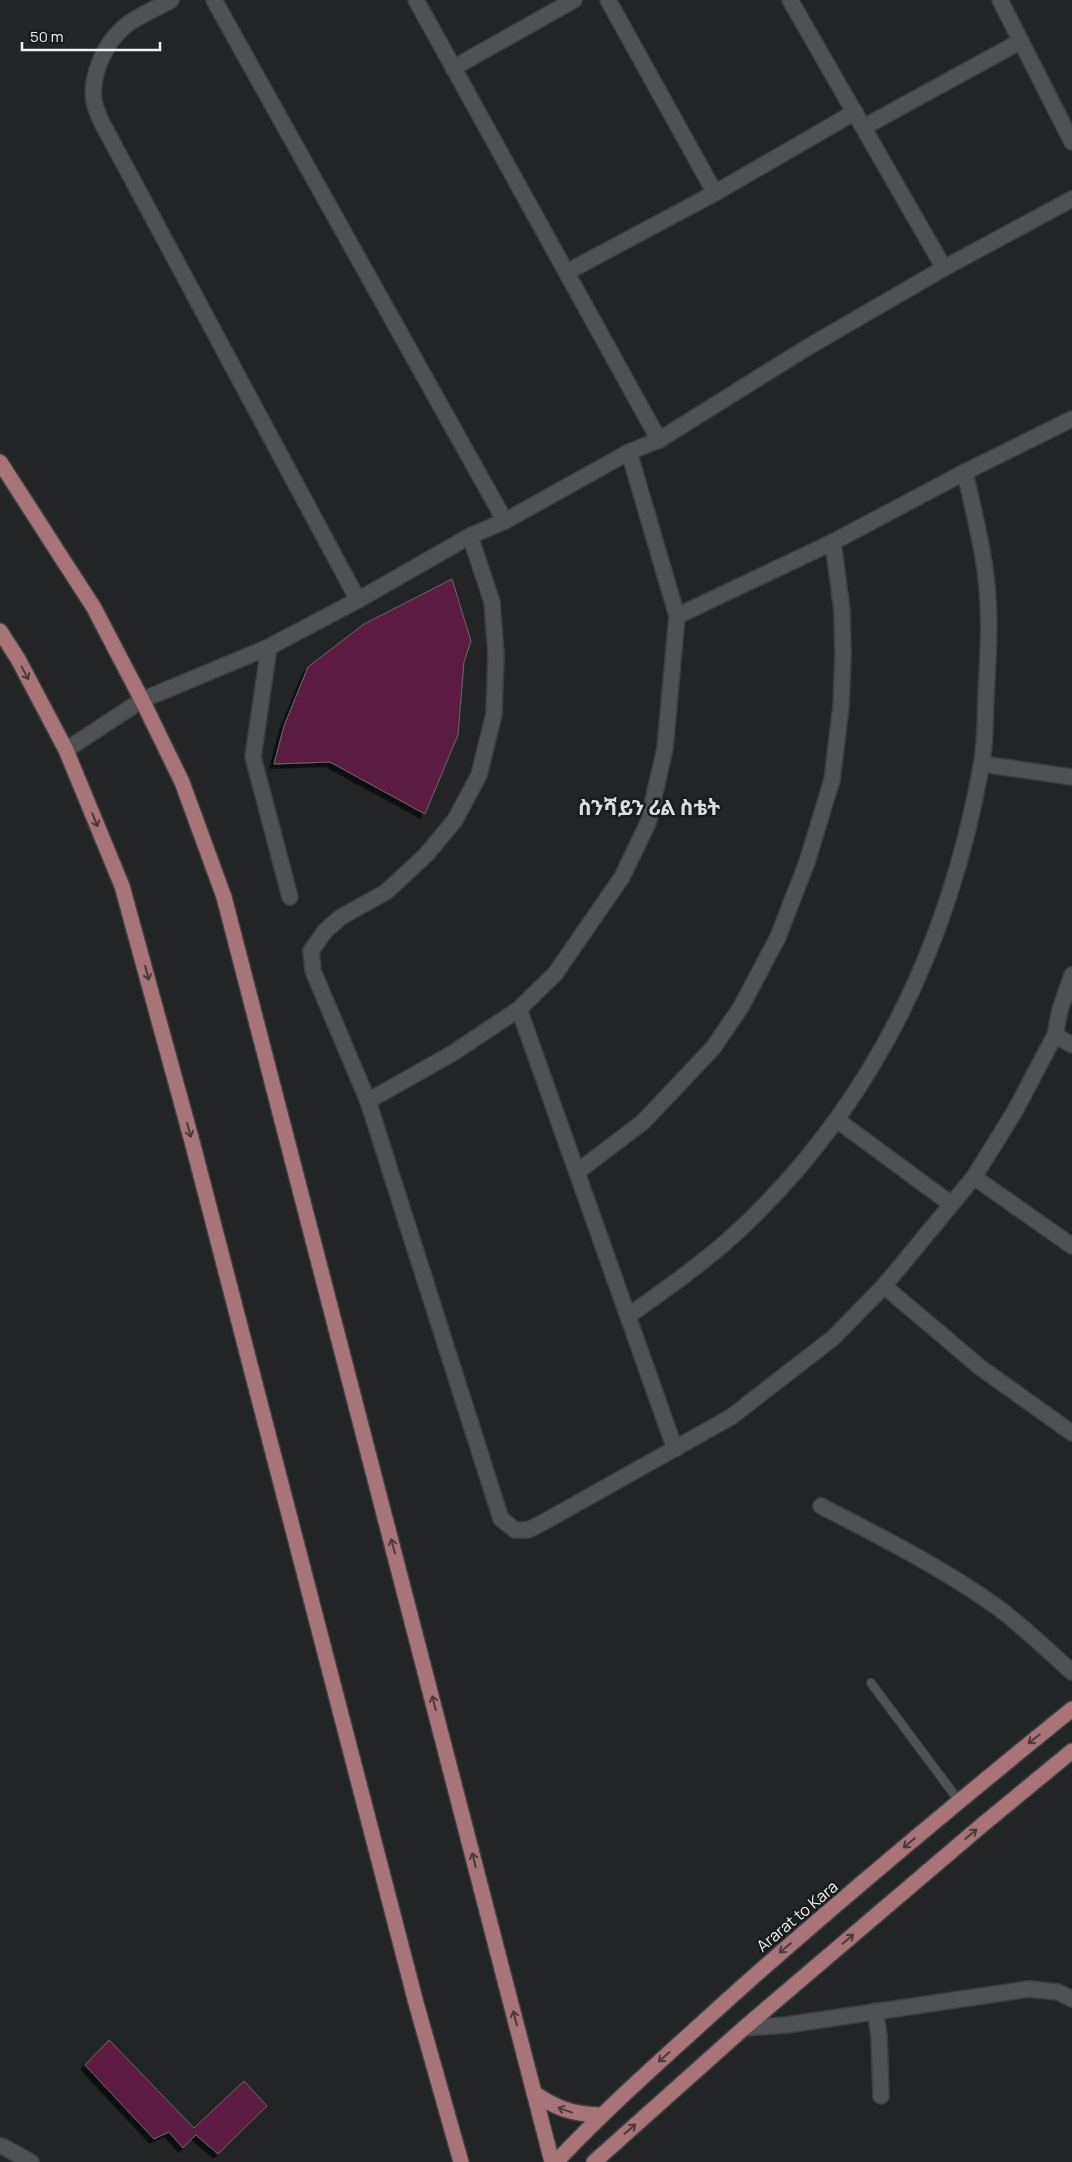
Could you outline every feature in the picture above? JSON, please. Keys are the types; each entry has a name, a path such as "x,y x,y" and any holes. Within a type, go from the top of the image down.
{"main road":[{"path":"0,462 94,608 142,700 182,782 224,897 534,2093 554,2162"},
{"path":"0,632 18,659 66,750 122,886 144,960 416,2003 462,2162"},
{"name":"Ararat to Kara","path":"554,2162 600,2115 765,1966 959,1801 1072,1709"},
{"path":"594,2162 744,2028 980,1826 1072,1751"},
{"path":"534,2093 557,2107 576,2114 600,2115"}],"street":[{"path":"171,0 124,27 113,39 102,58 94,80 94,101 106,132 358,600"},
{"path":"214,0 505,520"},
{"path":"416,0 659,440"},
{"path":"453,68 574,0"},
{"path":"608,0 715,192"},
{"path":"790,0 944,268"},
{"path":"1000,0 1072,142"},
{"path":"864,127 1021,42"},
{"path":"567,272 715,192 855,112"},
{"path":"66,750 142,700 269,646 358,600 470,536 505,520 629,452 659,440 808,347 944,268 1072,199"},
{"path":"677,616 833,542 965,472 1072,419"},
{"path":"368,1101 453,1053 520,1009 554,974 581,938 622,877 648,823 665,748 677,616 629,452"},
{"path":"628,1316 693,1270 753,1218 794,1174 837,1120 882,1050 902,1014 926,960 955,882 982,764 987,673 988,602 982,547 965,472"},
{"path":"470,536 492,602 496,655 494,714 479,775 455,820 426,855 386,892 341,917 325,931 312,951 312,971 368,1101 501,1519 514,1530 528,1530 675,1450 731,1417 833,1338 884,1286 974,1177 1016,1111 1055,1035 1060,1010 1072,974"},
{"path":"578,1172 643,1122 713,1048 741,1008 778,938 807,862 832,780 841,706 843,656 842,611 833,542"},
{"path":"269,646 253,757 290,897"},
{"path":"982,764 1072,777"},
{"path":"520,1009 675,1450"},
{"path":"1055,1035 1072,1045"},
{"path":"837,1120 951,1204"},
{"path":"974,1177 1072,1246"},
{"path":"884,1286 981,1368 1072,1433"},
{"path":"821,1506 896,1544 950,1575 999,1608 1072,1672"},
{"path":"744,2028 786,2026 1029,1989 1058,1992 1072,1999"},
{"path":"875,2011 879,2036 881,2096"},
{"path":"0,2146 31,2162"}],"lane":[{"path":"871,1683 959,1801"}],"building":[{"path":"452,579 471,641 464,662 458,735 425,814 330,762 274,764 284,726 308,667 364,624"},
{"path":"109,2040 194,2128 244,2081 267,2106 218,2154 196,2135 183,2148 169,2132 154,2139 85,2065"}],"district":[{"name":"ስንሻይን ሪል ስቴት","path":"649,808"}]}
